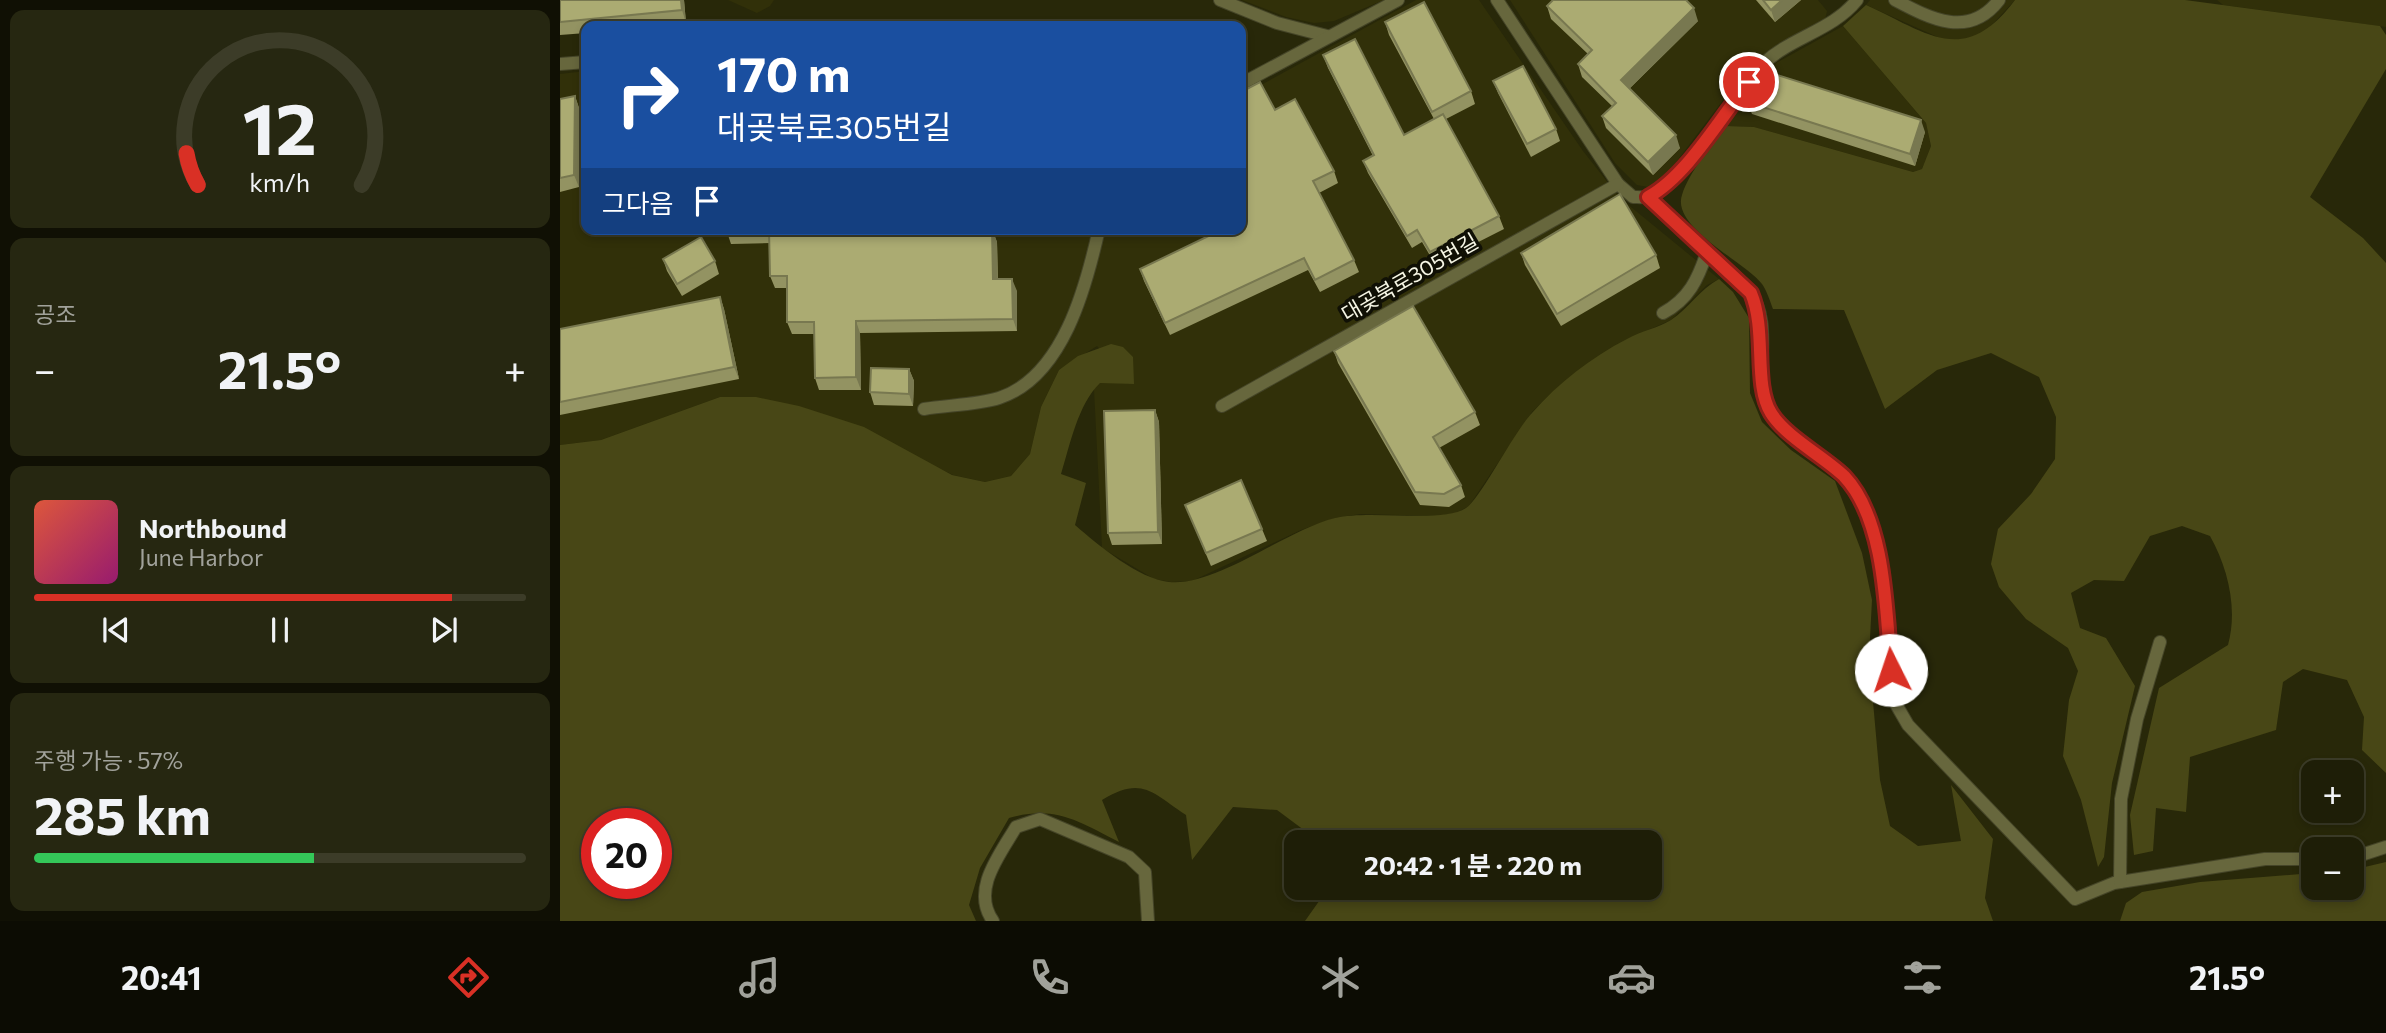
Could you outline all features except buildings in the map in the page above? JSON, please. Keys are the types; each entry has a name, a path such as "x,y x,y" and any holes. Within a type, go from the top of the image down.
{"lane":[{"path":"1220,0 1276,23 1327,36"},
{"path":"1246,81 1398,0"},
{"path":"1497,0 1618,184 1633,197 1648,197 1662,190 1681,171 1765,63 1797,40 1832,22 1857,0"},
{"path":"1895,0 1920,13 1950,23 1971,23 1991,11 1999,0"},
{"path":"560,64 581,62"},
{"name":"대곶북로305번길","path":"1222,406 1618,184"},
{"path":"1648,197 1751,293 1758,309 1764,397 1771,414 1837,470 1852,485 1862,503 1877,550 1885,592 1896,706 1908,725 2075,899 2120,883 2265,859 2301,859"},
{"path":"924,409 1000,398 1033,379 1077,313 1097,235"},
{"path":"1663,313 1688,294 1697,281 1707,252"},
{"path":"2120,883 2121,799 2137,719 2160,642"},
{"path":"993,921 984,908 986,880 1016,827 1040,819 1129,857 1145,872 1148,921"},
{"path":"2364,854 2386,847"}],"shaded area":[{"path":"728,0 774,0 770,6 757,13"},
{"path":"1242,0 1384,0 1334,21 1314,23 1286,17"},
{"path":"1416,0 1479,0 1583,151 1620,198 1719,279 1707,285 1671,320 1628,339 1574,374 1547,397 1532,412 1469,506 1456,513 1439,516 1360,514 1335,518 1301,530 1192,581 1171,582 1154,579 1102,548 1094,389 1100,382 1134,384 1097,346 1059,370 1041,407 1030,454 1011,476 985,482 953,475 917,458 720,397 601,440 560,445 560,74 581,72 581,235 1246,235 1246,93"},
{"path":"1510,0 1818,0 1827,11 1825,19 1778,44 1745,71 1677,161 1661,180 1648,187 1637,185 1615,163"},
{"path":"1870,0 2015,0 1989,28 1974,38 1959,41 1942,39 1866,5"},
{"path":"2015,0 2185,0 2380,26 2386,35 2386,69 2310,197 2363,238 2386,263 2386,773 2362,750 2364,717 2347,680 2303,669 2283,682 2276,730 2190,757 2186,812 2156,808 2153,851 2134,855 2130,815 2159,688 2228,645 2232,617 2230,589 2222,561 2210,536 2182,526 2150,536 2124,581 2094,580 2071,593 2080,628 2106,638 2135,686 2112,783 2104,857 2098,867 2081,800 2063,756 2069,700 2078,671 2068,648 2026,619 1999,587 1991,564 1998,529 2031,494 2055,459 2056,417 2039,377 1991,353 1937,370 1885,409 1844,310 1773,309 1762,284 1698,231 1687,219 1682,207 1682,195 1690,177 1726,126 1754,127 1913,172 1922,169 1931,146 1926,123 1843,26 1866,5 1927,34 1962,39 1979,33 1996,21"},
{"path":"2217,0 2386,0 2386,27 2223,5"},
{"path":"1843,26 1926,123 1931,146 1922,169 1913,172 1754,127 1726,126 1761,76 1776,63"},
{"path":"1719,279 1733,292 1749,318 1750,393 1762,422 1791,450 1835,481 1862,553 1872,600 1869,657 1880,780 1890,826 1918,846 1961,841 1951,785 1993,839 1985,898 1993,921 1305,921 1320,900 1662,900 1662,830 1304,830 1277,810 1233,807 1192,860 1186,815 1155,794 1137,788 1127,789 1102,800 1119,842 1078,822 1053,814 1025,814 1009,818 980,868 969,905 976,921 560,921 560,445 601,440 720,397 756,397 799,406 864,427 952,475 985,482 1011,476 1030,454 1041,407 1059,370 1078,356 1111,344 1123,347 1133,357 1134,384 1100,383 1080,413 1061,474 1086,483 1075,525 1119,560 1145,575 1169,582 1188,581 1229,567 1316,524 1335,518 1440,515 1466,508 1480,492 1524,422 1553,391 1588,362 1614,346 1671,320"},
{"path":"2386,862 2386,921 2120,921 2126,903 2142,892 2200,882 2301,874 2301,900 2364,900 2364,867"}],"route":[{"path":"1749,82 1681,171 1662,190 1648,197 1751,293 1758,309 1764,397 1771,414 1837,470 1852,485 1862,503 1877,550 1885,592 1891,670"}]}
